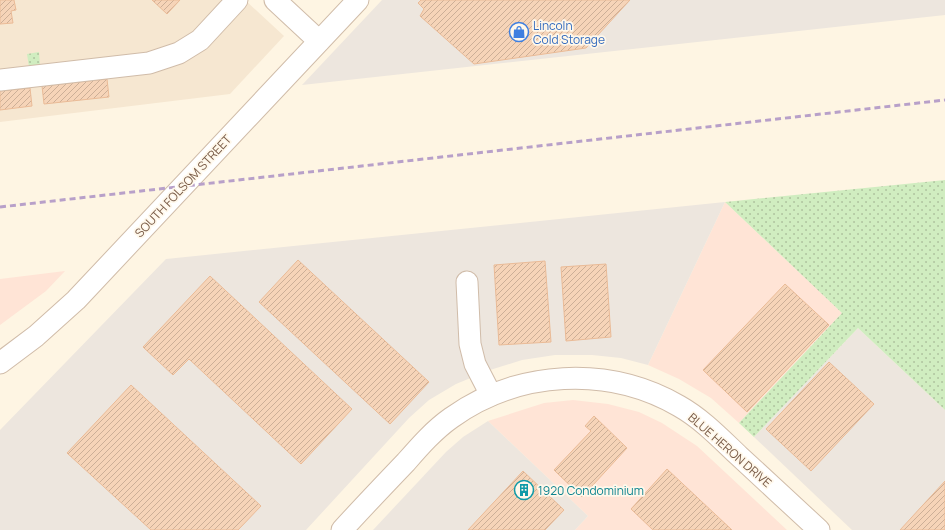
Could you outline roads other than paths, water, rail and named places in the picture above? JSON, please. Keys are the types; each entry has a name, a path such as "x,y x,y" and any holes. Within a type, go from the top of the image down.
{"street":[{"path":"0,80 149,63 179,53 200,40 237,0"},
{"path":"275,0 319,41"},
{"name":"SOUTH FOLSOM STREET","path":"0,363 36,336 76,300 358,0"},
{"path":"467,282 470,344 475,364 491,395"},
{"name":"BLUE HERON DRIVE","path":"342,530 430,436 451,418 476,402 491,395 531,382 560,378 595,379 624,384 653,393 679,406 703,422 819,530"}],"railway":[{"path":"0,207 945,100"}],"place":[{"name":"Lincoln Cold Storage","path":"519,32"},
{"name":"1920 Condominium","path":"524,490"}]}
